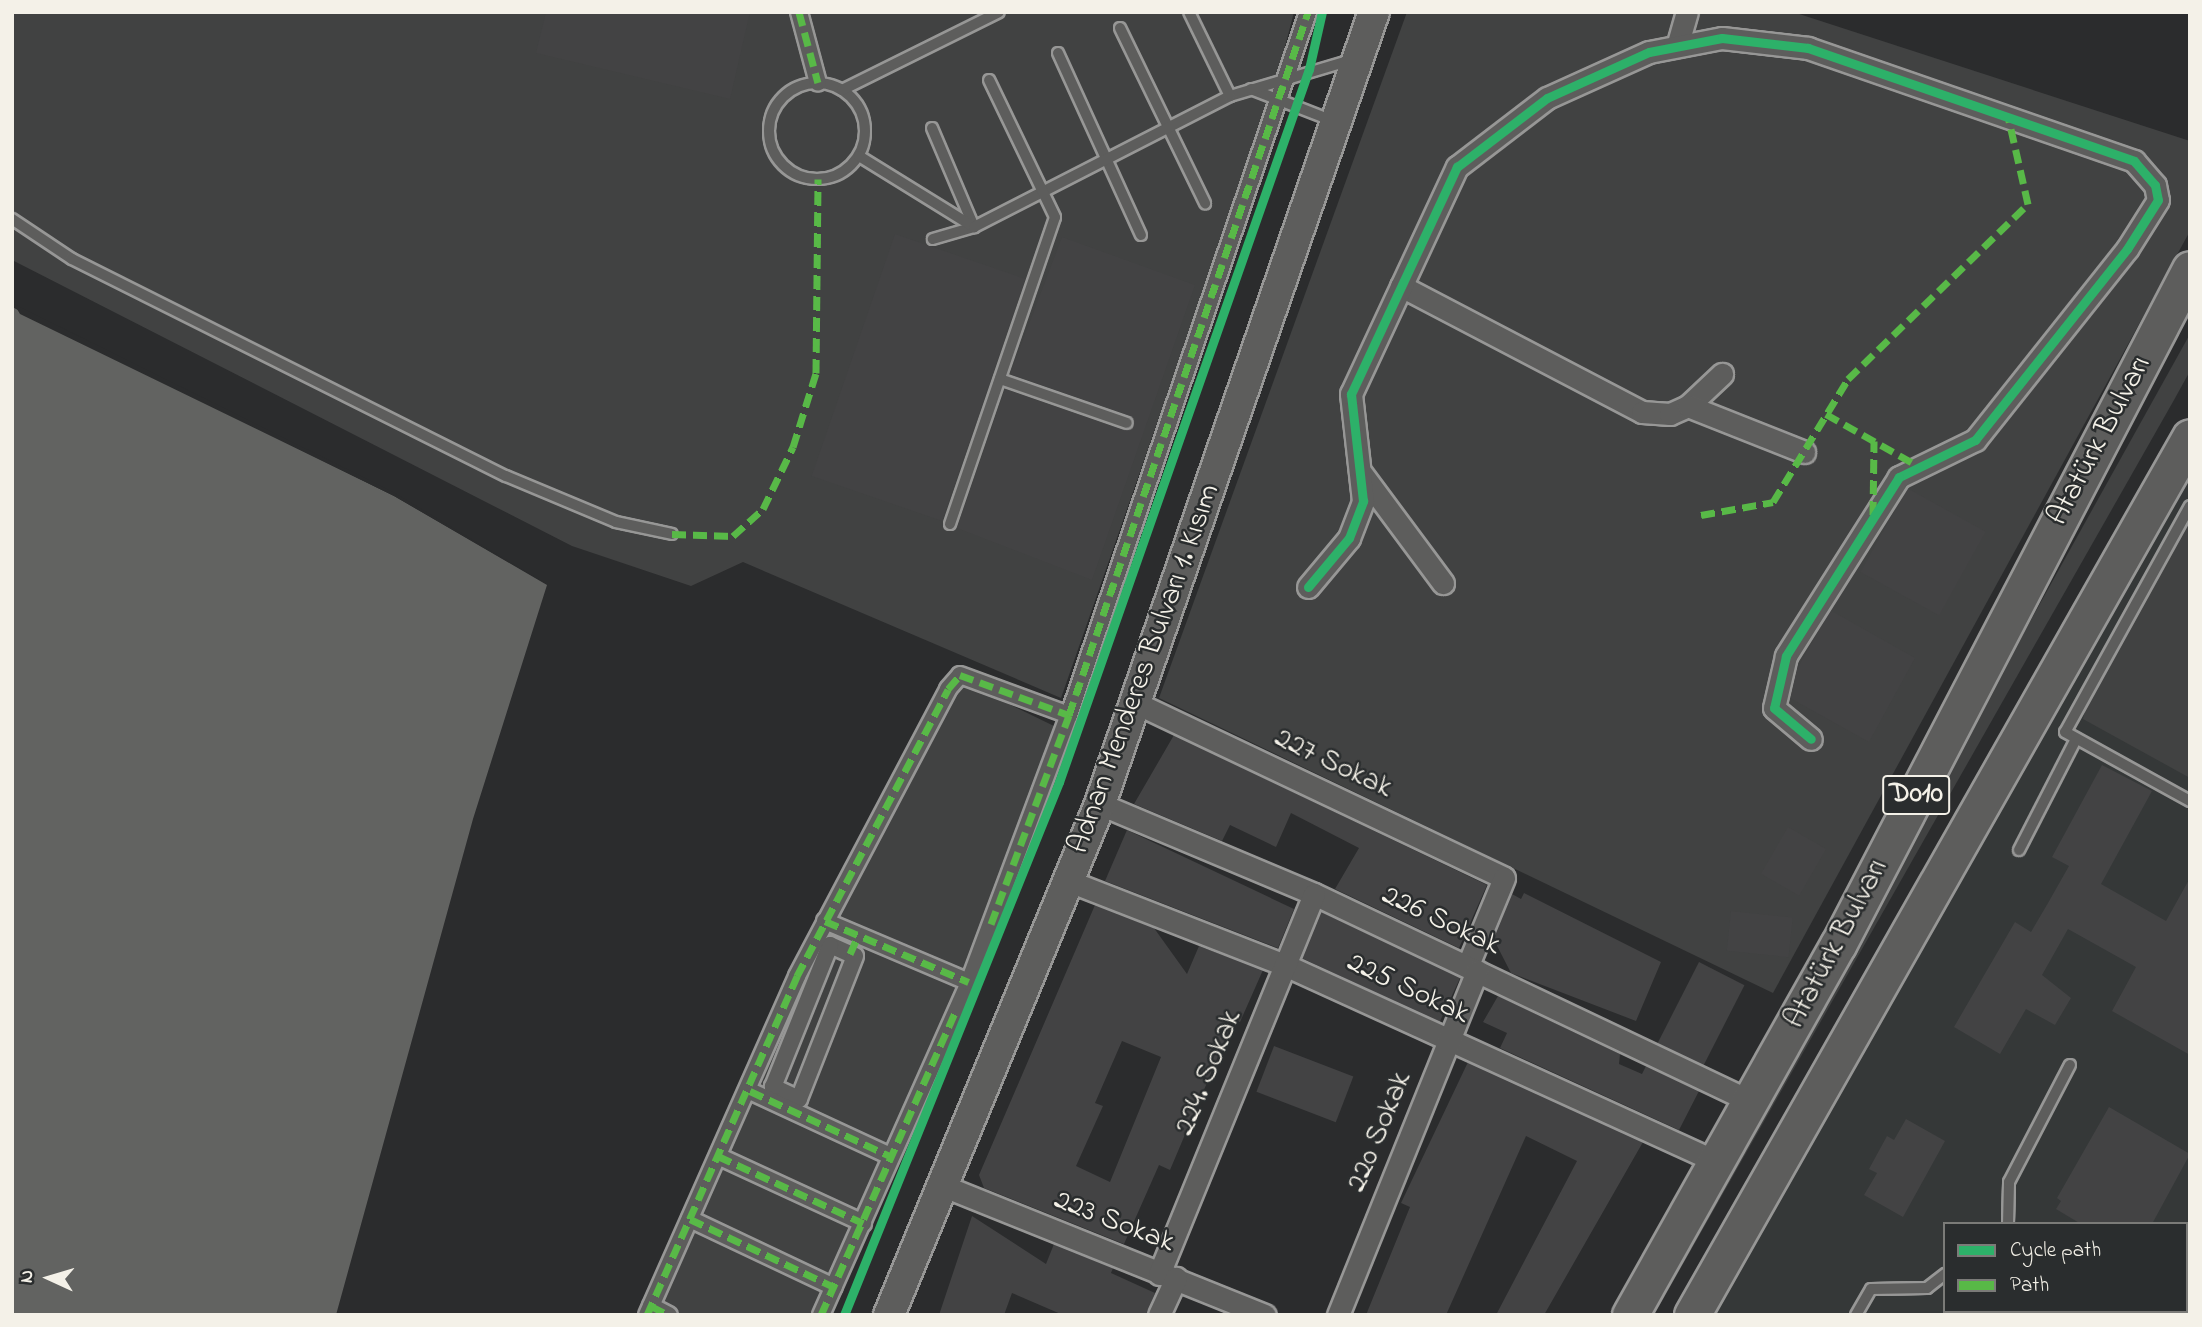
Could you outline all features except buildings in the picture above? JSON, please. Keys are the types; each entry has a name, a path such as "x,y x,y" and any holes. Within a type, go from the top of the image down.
{"highway":[{"name":"Atatürk Bulvarı","path":"1630,1315 1752,1102 2190,269"},
{"name":"Atatürk Bulvarı","path":"1692,1315 2190,437"}],"main road":[{"name":"Adnan Menderes Bulvarı 1. Kısım","path":"889,1315 1100,804 1374,12"}],"street":[{"path":"799,12 818,83"},
{"path":"821,1315 969,982 1069,715 1289,76 1308,12"},
{"path":"1678,43 1687,12"},
{"path":"1308,587 1349,538 1363,501 1362,474 1350,394 1457,167 1547,98 1678,43 1722,38 1808,48 2134,161 2155,185 2158,200 2127,249 1975,440 1899,477 1786,656 1773,708 1811,739"},
{"path":"1401,286 1642,412 1670,414 1688,406 1722,374"},
{"path":"1688,406 1804,452"},
{"path":"1362,474 1443,583"},
{"path":"668,1315 649,1311 825,920 960,675 1069,715"},
{"name":"227 Sokak","path":"1136,703 1504,877"},
{"name":"226 Sokak","path":"1100,804 1314,894 1752,1102"},
{"name":"220 Sokak","path":"1338,1315 1448,1041 1504,877"},
{"name":"225 Sokak","path":"1069,881 1285,965 1717,1162"},
{"name":"224. Sokak","path":"1158,1315 1168,1276 1314,894"},
{"path":"825,920 969,982"},
{"path":"850,954 858,936"},
{"path":"750,1091 784,1099 799,1099 855,956 830,945 773,1087 784,1099 890,1156"},
{"path":"718,1156 863,1223"},
{"name":"223 Sokak","path":"941,1185 1265,1315"},
{"path":"690,1219 834,1287"}],"lane":[{"path":"842,90 999,12"},
{"path":"1189,12 1230,96"},
{"path":"1120,27 1205,203"},
{"path":"1058,53 1107,155 1140,235"},
{"path":"933,239 974,227 1043,187 1230,96 1289,76 1357,58"},
{"path":"950,524 1055,217 1043,187 989,80"},
{"path":"818,83 842,90 864,119 859,156 840,173 818,179 794,174 777,158 769,133 775,108 793,89 818,83"},
{"path":"1251,89 1335,122"},
{"path":"932,128 974,227"},
{"path":"859,156 974,227"},
{"path":"12,219 72,259 506,476 616,522 672,534"},
{"path":"1000,379 1127,423"},
{"path":"2190,506 2065,732 2190,801"},
{"path":"2018,850 2076,738"},
{"path":"2008,1222 2009,1182 2070,1065"},
{"path":"1856,1315 1871,1289 1927,1288 1943,1276"}],"shaded area":[{"path":"12,12 1294,12 1274,89 1061,698 743,562 691,586 572,546 14,261"},
{"path":"1407,12 1793,12 2190,141 2190,231 1773,993 1159,698"},
{"path":"12,307 394,496 547,585 473,819 336,1315 12,1315"},
{"path":"2190,334 2190,371 2174,400 1654,1315 1644,1315"},
{"path":"2190,464 2190,1315 1714,1315 1999,794"},
{"path":"2190,518 2190,778 2083,719 2088,699"},
{"path":"960,680 1056,727 979,936 815,1315 654,1315 801,978"}],"pier":[{"path":"14,304 395,493 550,586 394,496 20,314"}],"marked path":[{"path":"799,12 818,83"},
{"path":"991,924 1069,715 1308,12"},
{"path":"1701,515 1773,502 1848,379 2028,204 2008,116"},
{"path":"672,534 733,536 763,509 793,447 816,373 818,179"},
{"path":"1826,414 1920,467"},
{"path":"1873,515 1874,441"},
{"path":"647,1315 797,976 948,689 960,675 1069,715"},
{"path":"825,921 969,982"},
{"path":"850,954 858,936"},
{"path":"821,1315 955,1012"},
{"path":"750,1091 890,1156"},
{"path":"718,1156 863,1223"},
{"path":"690,1219 834,1287"},
{"path":"651,1306 669,1315"}],"cycle path":[{"path":"844,1315 1059,782 1309,69 1322,12"},
{"path":"1308,587 1349,538 1363,501 1351,394 1457,167 1547,98 1649,52 1722,38 1808,48 2134,161 2155,185 2158,200 2127,249 1975,440 1899,477 1786,656 1774,708 1811,739"}]}
